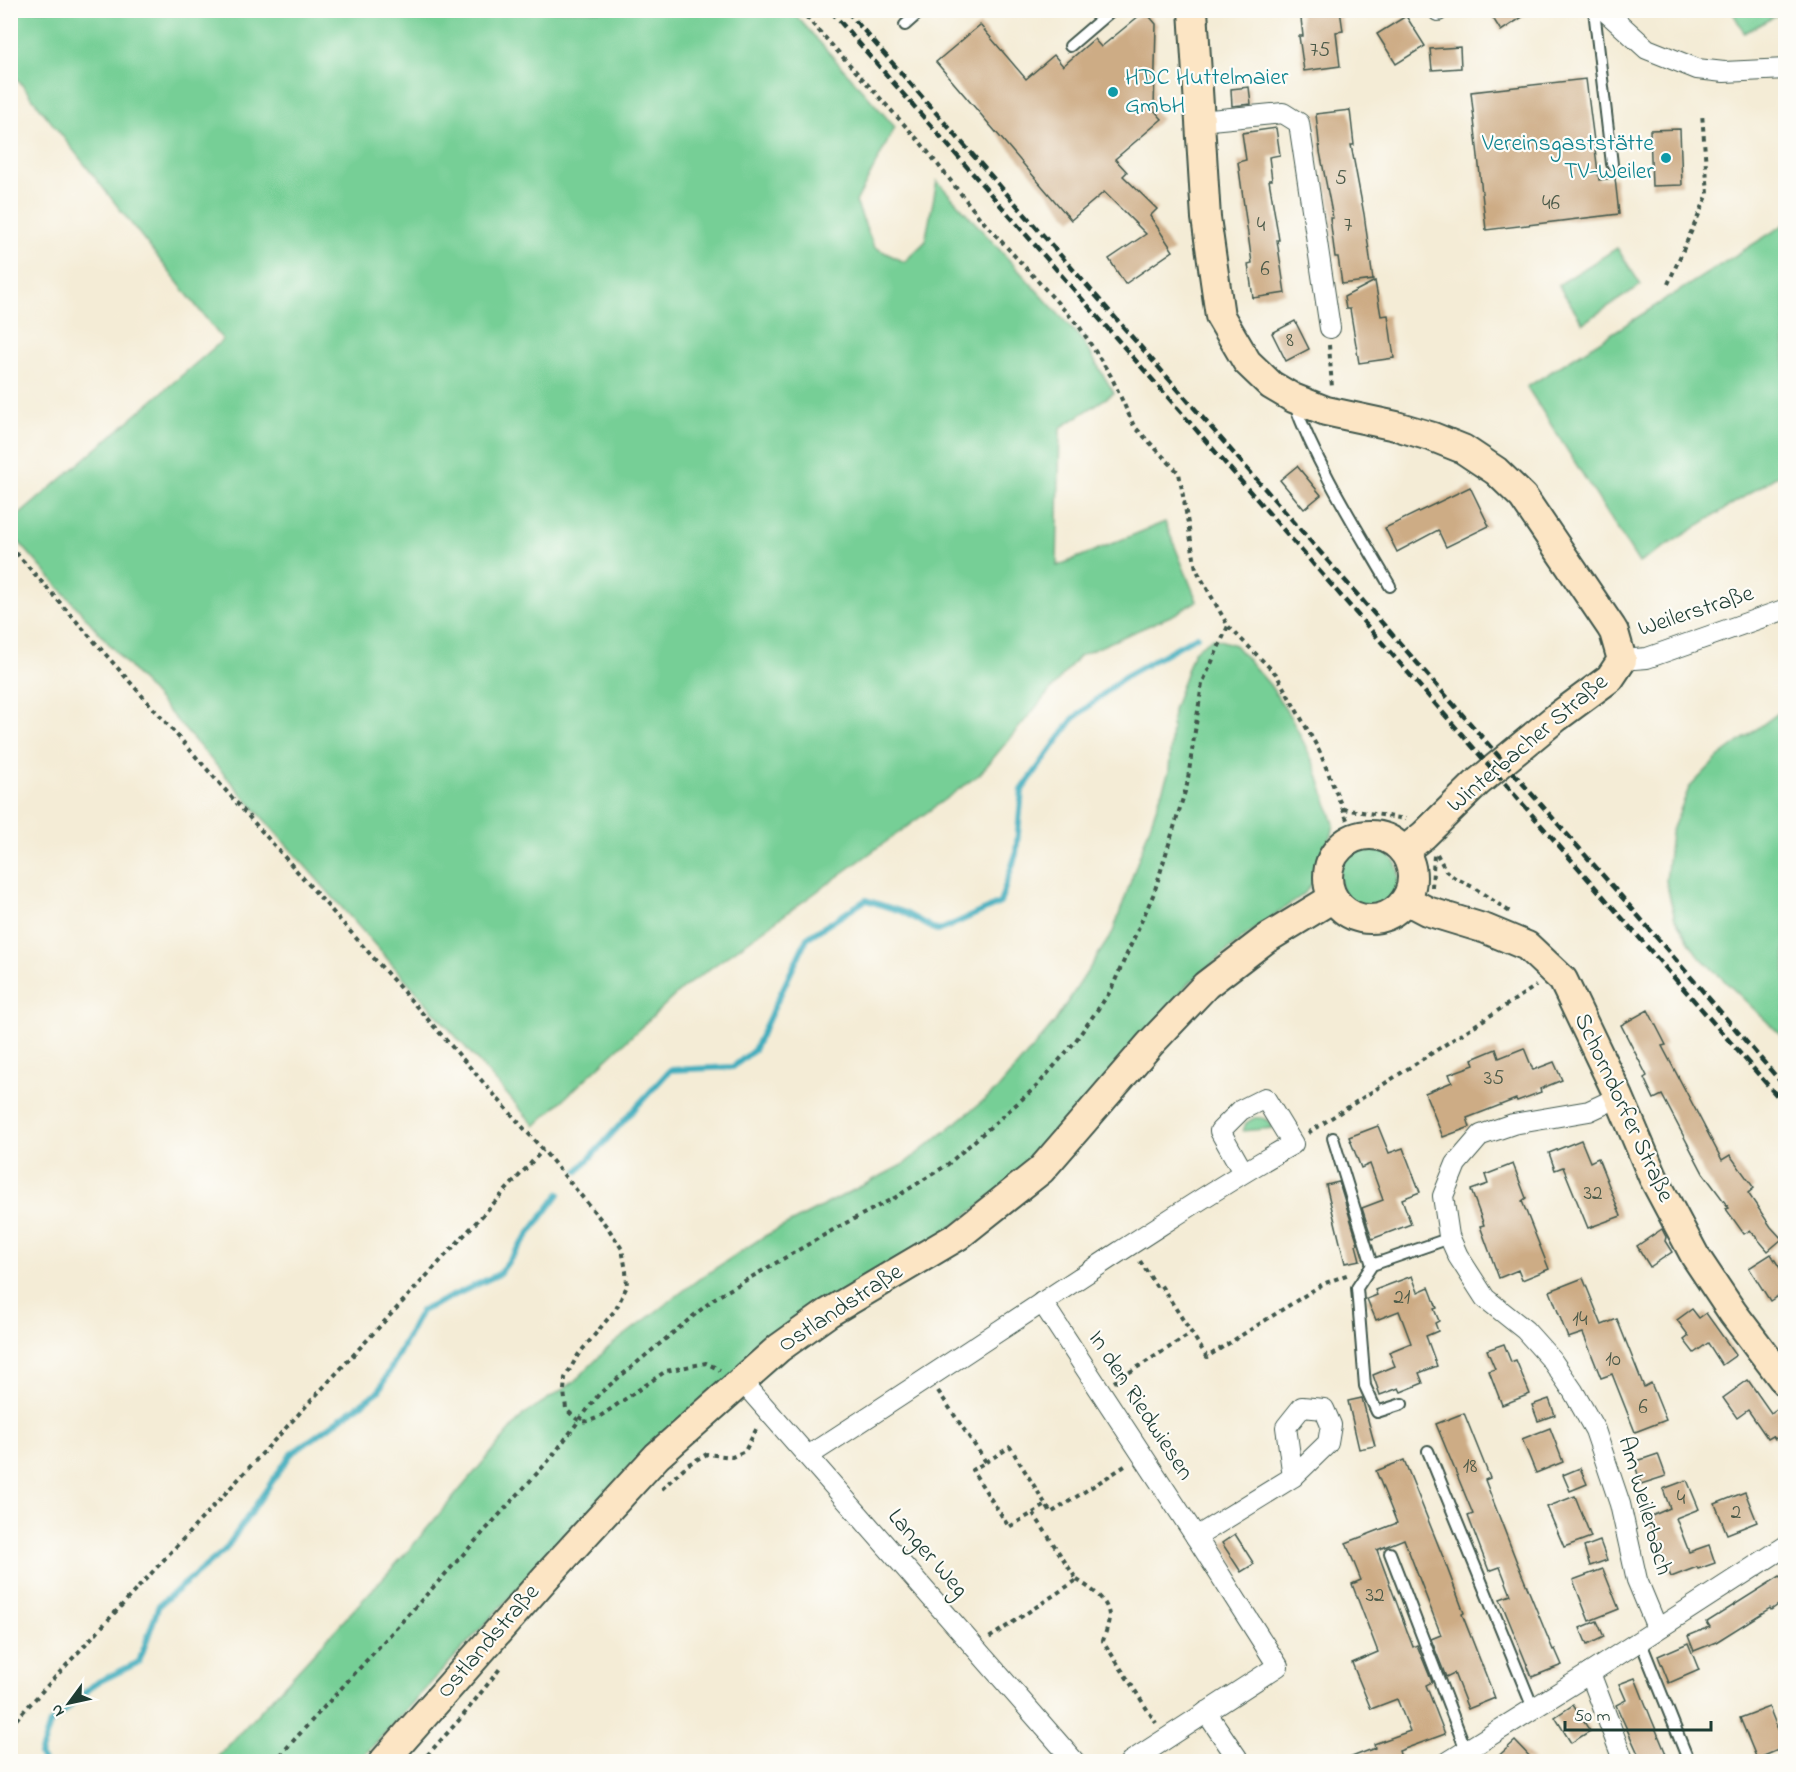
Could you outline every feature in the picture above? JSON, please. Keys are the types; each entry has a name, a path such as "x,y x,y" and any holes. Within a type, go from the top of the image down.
{"street":[{"name":"Winterbacher Straße","path":"1193,10 1206,218 1220,316 1247,362 1270,385 1293,398 1334,413 1396,426 1433,437 1463,449 1496,471 1523,497 1611,627 1622,660 1610,678 1557,717 1504,761 1414,843"},
{"path":"1604,10 1647,49 1697,69 1724,72 1785,69"},
{"path":"1200,121 1283,113 1299,123 1330,328"},
{"name":"Weilerstraße","path":"1622,660 1647,658 1785,609"},
{"path":"1368,834 1381,836 1394,842 1414,843 1410,862 1413,875 1411,888 1416,905 1369,920 1355,917 1342,909 1333,898 1328,884 1328,869 1333,856 1342,844 1354,837 1368,834"},
{"name":"Ostlandstraße","path":"383,1761 657,1456 779,1348 828,1313 958,1236 1041,1170 1150,1044 1206,985 1266,939 1333,898"},
{"name":"Schorndorfer Straße","path":"1416,905 1527,946 1563,980 1619,1097 1653,1177 1695,1256 1733,1313 1785,1383"},
{"name":"Am Weilerbach","path":"1619,1097 1589,1111 1513,1124 1481,1135 1456,1164 1443,1196 1450,1238 1458,1256 1485,1298 1525,1330 1551,1359 1573,1391 1595,1430 1620,1504 1637,1580 1657,1628"},
{"path":"808,1456 1243,1172 1293,1144 1265,1098 1241,1110 1220,1131 1243,1172"},
{"name":"In den Riedwiesen","path":"1042,1302 1278,1666 1130,1761"},
{"name":"Langer Weg","path":"741,1380 1075,1761"},
{"path":"1196,1537 1293,1477"},
{"path":"1448,1761 1590,1673 1785,1546"},
{"path":"1590,1673 1624,1761"},
{"path":"1206,1712 1240,1761"}],"lane":[{"path":"905,25 922,10"},
{"path":"1070,46 1112,10"},
{"path":"1594,10 1612,164"},
{"path":"1293,398 1322,466 1390,586"},
{"path":"1333,1138 1371,1265"},
{"path":"1402,1404 1377,1412 1365,1386 1357,1288 1371,1265 1450,1238"},
{"path":"1428,1451 1533,1708"},
{"path":"1390,1553 1466,1750"},
{"path":"1640,1640 1689,1761"}],"path":[{"path":"800,10 920,142 980,218 1079,326 1111,376 1134,426 1179,473 1196,569 1228,626 1276,674 1319,750 1354,837"},
{"path":"1668,284 1708,194 1701,113"},
{"path":"1330,328 1328,351 1334,413"},
{"path":"10,546 543,1150 608,1228 622,1249 627,1286 616,1309 578,1355 565,1378 566,1409 579,1421 586,1422 599,1417 666,1371 706,1364 741,1380"},
{"path":"274,1761 551,1458 599,1394 715,1298 840,1226 896,1197 947,1165 1037,1086 1074,1043 1110,992 1154,893 1187,785 1202,684 1228,626"},
{"path":"1343,809 1414,820 1414,843"},
{"path":"1416,905 1431,895 1435,850 1446,871 1512,913"},
{"path":"1293,1144 1556,974"},
{"path":"10,1726 543,1150"},
{"path":"1131,1245 1156,1286 1160,1284 1208,1357 1323,1284 1371,1265"},
{"path":"1101,1391 1192,1333"},
{"path":"929,1378 986,1461"},
{"path":"656,1495 687,1465 707,1454 732,1457 745,1451 767,1410"},
{"path":"1046,1505 1009,1527 972,1470 1010,1447 1051,1513 1142,1455"},
{"path":"1033,1513 1077,1580 1104,1601 1109,1616 1103,1641 1166,1739"},
{"path":"976,1648 1077,1580"},
{"path":"421,1761 461,1718 504,1664"}],"green space":[{"path":"11,10 792,11 895,127 856,202 874,247 904,262 925,242 937,181 1083,341 1114,393 1060,428 1057,566 1165,522 1197,601 1175,614 1079,656 980,774 683,988 535,1126 11,533 11,522 223,340 11,71"},
{"path":"1732,11 1785,11 1744,33"},
{"path":"1785,224 1785,471 1639,563 1527,387"},
{"path":"1617,248 1641,285 1583,323 1558,285"},
{"path":"1213,638 1235,645 1270,685 1293,721 1315,766 1334,824 1332,835 1314,867 1314,878 1311,885 1304,894 1244,937 1186,986 1062,1132 998,1191 588,1512 359,1761 213,1762 408,1551 523,1415 574,1382 609,1347 699,1279 763,1237 904,1164 997,1090 1054,1023 1113,932 1169,771 1173,710 1194,651"},
{"path":"1785,708 1785,1039 1697,954 1675,919 1666,881 1671,833 1689,788 1719,757"},
{"path":"1363,847 1375,847 1391,855 1397,865 1399,877 1397,889 1391,899 1375,907 1363,907 1347,899 1339,883 1339,871 1347,855"},
{"path":"1254,1118 1265,1119 1273,1128 1243,1131 1246,1123"}],"building":[{"path":"1300,10 1340,10 1343,31 1336,32 1340,66 1304,71 1299,36 1303,36"},
{"path":"1488,10 1533,10 1501,31"},
{"path":"1145,11 1156,24 1154,110 1162,119 1115,159 1127,172 1123,176 1157,209 1150,216 1173,251 1125,284 1109,259 1146,234 1104,192 1071,220 936,62 980,25 1026,79 1054,55 1063,66 1094,39 1101,47"},
{"path":"1406,16 1425,46 1396,64 1377,34"},
{"path":"1460,47 1461,68 1432,70 1430,49"},
{"path":"1586,79 1599,180 1615,178 1619,214 1486,230 1471,92"},
{"path":"1249,87 1251,104 1232,106 1231,89"},
{"path":"1350,110 1354,145 1351,145 1373,280 1342,284 1338,257 1335,257 1330,218 1333,218 1320,152 1316,114"},
{"path":"1276,128 1280,155 1269,157 1272,180 1269,180 1285,293 1253,298 1248,264 1252,263 1238,162 1246,160 1242,133"},
{"name":"Vereinsgaststätte TV-Weiler","path":"1680,129 1682,185 1652,186 1650,130"},
{"path":"1375,281 1381,316 1388,315 1394,358 1359,363 1350,309 1346,309 1344,297"},
{"path":"1295,321 1309,349 1286,361 1272,333"},
{"path":"1297,466 1321,495 1304,509 1280,480"},
{"path":"1470,487 1489,526 1446,547 1438,530 1397,552 1385,528"},
{"path":"1648,1010 1666,1045 1662,1046 1722,1160 1730,1155 1754,1188 1748,1193 1782,1239 1768,1251 1750,1230 1744,1234 1726,1209 1729,1208 1703,1173 1662,1095 1654,1099 1644,1078 1647,1076 1621,1025"},
{"path":"1524,1048 1533,1070 1554,1062 1562,1080 1540,1089 1541,1092 1467,1118 1470,1127 1443,1137 1425,1093 1452,1082 1449,1074 1474,1065 1472,1059 1496,1049 1499,1058"},
{"path":"1378,1126 1389,1153 1403,1148 1420,1192 1402,1199 1411,1224 1372,1239 1362,1208 1383,1200 1370,1164 1361,1168 1349,1137"},
{"path":"1581,1140 1590,1162 1598,1158 1621,1216 1588,1228 1563,1167 1555,1170 1549,1153"},
{"path":"1513,1164 1526,1198 1522,1201 1549,1269 1522,1280 1518,1270 1499,1278 1480,1226 1484,1225 1471,1190 1488,1184 1485,1175"},
{"path":"1339,1182 1358,1244 1356,1245 1360,1260 1345,1263 1326,1185"},
{"path":"1662,1229 1666,1237 1665,1241 1672,1252 1650,1267 1637,1246"},
{"path":"1771,1254 1785,1276 1785,1291 1770,1301 1749,1268"},
{"path":"1412,1276 1418,1292 1429,1287 1437,1308 1434,1309 1439,1321 1435,1323 1438,1331 1426,1336 1437,1366 1419,1373 1423,1383 1401,1392 1399,1388 1380,1395 1373,1375 1395,1366 1389,1352 1411,1343 1399,1311 1376,1320 1367,1299 1377,1295 1375,1290"},
{"path":"1583,1278 1602,1325 1617,1319 1644,1387 1651,1383 1666,1420 1635,1432 1612,1374 1601,1378 1583,1333 1568,1338 1550,1291"},
{"path":"1692,1309 1699,1318 1706,1313 1736,1355 1722,1365 1708,1343 1694,1353 1684,1340 1689,1336 1677,1320"},
{"path":"1504,1344 1511,1362 1516,1360 1530,1394 1502,1405 1489,1371 1495,1369 1487,1350"},
{"path":"1748,1380 1771,1413 1785,1403 1785,1431 1775,1439 1773,1436 1768,1439 1748,1410 1737,1418 1723,1398"},
{"path":"1362,1398 1375,1446 1359,1449 1348,1401"},
{"path":"1549,1399 1555,1415 1538,1421 1532,1405"},
{"path":"1464,1413 1490,1478 1485,1480 1516,1560 1553,1650 1555,1649 1562,1665 1532,1677 1500,1599 1511,1595 1500,1567 1489,1571 1468,1516 1473,1514 1436,1424"},
{"path":"1550,1428 1563,1462 1536,1473 1522,1439"},
{"path":"1658,1454 1666,1476 1641,1484 1634,1462"},
{"path":"1404,1460 1495,1698 1468,1709 1454,1673 1446,1677 1431,1639 1441,1635 1404,1539 1377,1550 1413,1647 1417,1645 1432,1682 1426,1685 1445,1734 1399,1751 1402,1761 1344,1761 1375,1748 1374,1744 1410,1731 1397,1699 1371,1709 1352,1663 1378,1652 1352,1584 1361,1580 1346,1543 1397,1523 1376,1471"},
{"path":"1580,1468 1587,1484 1570,1491 1563,1475"},
{"path":"1687,1480 1699,1509 1676,1518 1689,1552 1709,1545 1715,1563 1671,1577 1647,1518 1670,1508 1663,1489"},
{"path":"1745,1492 1757,1522 1727,1534 1715,1504"},
{"path":"1575,1496 1591,1537 1564,1547 1547,1507"},
{"path":"1235,1534 1254,1564 1241,1572 1222,1543"},
{"path":"1600,1541 1607,1560 1590,1566 1584,1547"},
{"path":"1603,1569 1619,1609 1589,1621 1573,1580"},
{"path":"1780,1576 1785,1584 1785,1600 1716,1642 1694,1651 1688,1636 1710,1627 1707,1622"},
{"path":"1597,1621 1604,1637 1587,1645 1580,1628"},
{"path":"1688,1643 1699,1670 1669,1683 1658,1656"},
{"path":"1635,1678 1669,1761 1647,1761 1645,1756 1640,1758 1616,1705 1626,1700 1619,1684"},
{"path":"1573,1705 1590,1731 1571,1743 1555,1717"},
{"path":"1769,1707 1785,1747 1757,1759 1740,1718"},
{"path":"1515,1741 1534,1761 1493,1761"}],"waterway":[{"path":"578,1171 670,1070 733,1067 754,1050 807,938 866,900 903,912 938,931 1000,903 1016,854 1022,790 1073,719 1124,677 1197,636"},
{"path":"44,1762 40,1755 50,1724 96,1683 139,1662 159,1605 225,1550 291,1454 379,1391 421,1311 499,1274 559,1194"}],"railway":[{"path":"830,10 1786,1106"},
{"path":"846,10 1621,896 1786,1088"}],"place":[{"name":"HDC Huttelmaier GmbH","path":"1113,92"},
{"name":"Vereinsgaststätte TV-Weiler","path":"1666,158"}]}
